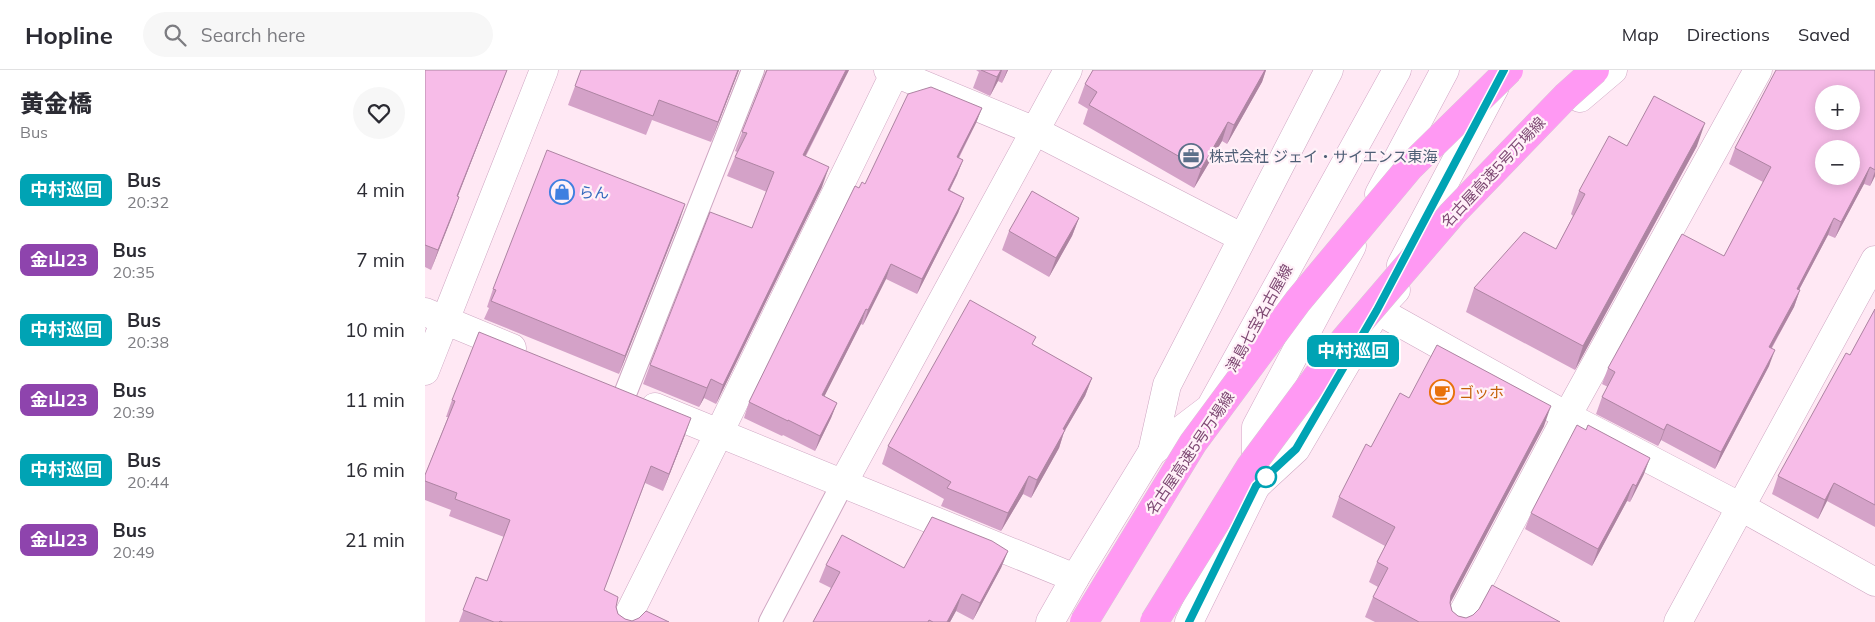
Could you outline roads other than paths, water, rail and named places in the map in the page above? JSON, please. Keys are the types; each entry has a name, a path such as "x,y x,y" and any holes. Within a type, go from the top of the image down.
{"highway":[{"name":"名古屋高速5号万場線","path":"1084,622 1193,443 1298,301 1409,168 1509,70"},
{"name":"名古屋高速5号万場線","path":"1154,622 1250,467 1345,339 1452,214 1566,96 1595,70"}],"street":[{"path":"425,371 435,316 544,70"},
{"path":"843,483 1068,70"},
{"path":"1152,452 1167,385 1241,237 1329,70"},
{"name":"津島七宝名古屋線","path":"1050,622 1152,452 1210,408 1397,70"},
{"path":"1256,486 1256,428 1445,70"},
{"path":"1189,622 1256,486 1296,449 1377,310 1504,70"},
{"path":"1377,310 1581,96 1613,70"},
{"path":"1459,622 1567,416 1758,70"},
{"path":"625,622 719,433 893,71 1035,131 1241,237"},
{"path":"1678,622 1875,260"},
{"path":"1377,310 1567,416 1741,507 1875,582"},
{"path":"435,316 535,357"},
{"path":"598,383 1075,578"}],"lane":[{"path":"625,394 753,70"},
{"path":"770,622 843,483"}],"place":[{"name":"株式会社 ジェイ・サイエンス東海","path":"1191,156"},
{"name":"らん","path":"562,192"},
{"name":"ゴッホ","path":"1442,392"}]}
